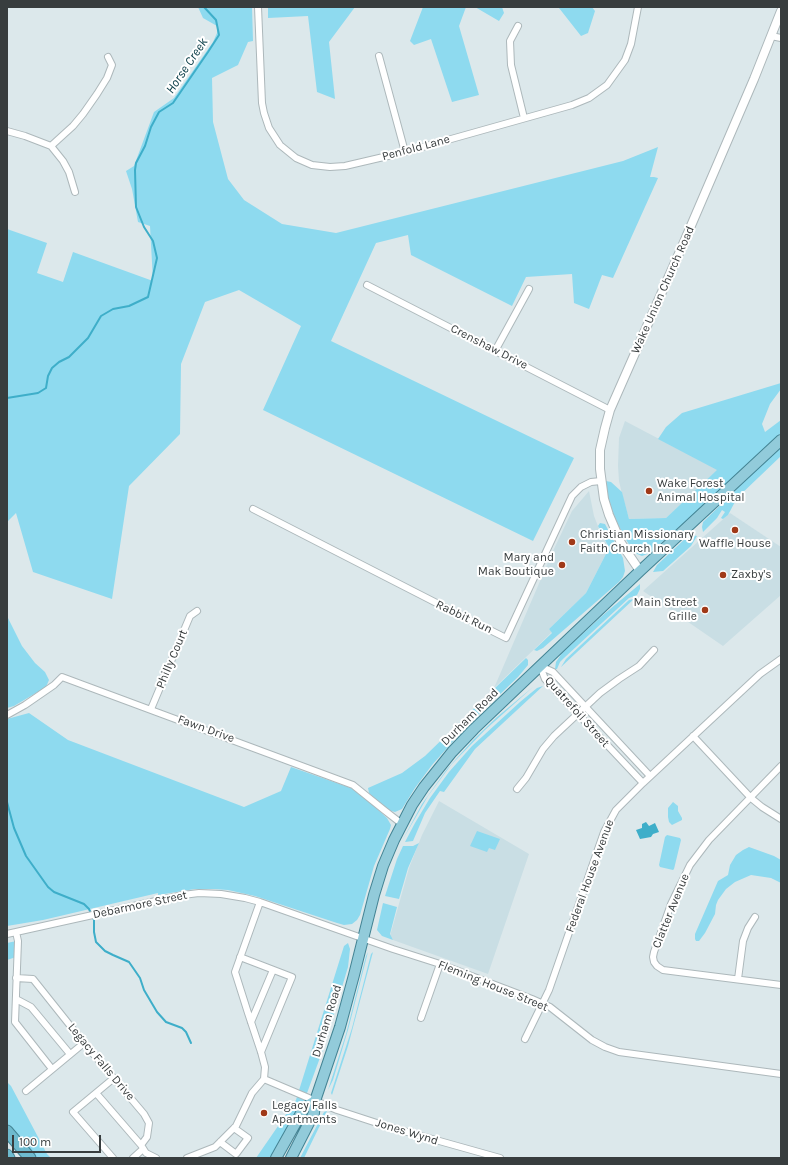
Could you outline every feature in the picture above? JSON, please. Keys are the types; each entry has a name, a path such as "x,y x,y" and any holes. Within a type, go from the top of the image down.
{"highway":[{"path":"7,1131 30,1158"},
{"path":"7,1155 10,1158"}],"main road":[{"name":"Durham Road","path":"291,1158 314,1112 315,1101 340,1027 374,895 383,866 402,824 424,787 452,752 540,666 781,440"},
{"name":"Durham Road","path":"276,1158 304,1108 315,1101"}],"street":[{"name":"Penfold Lane","path":"258,7 262,108 269,128 284,149 301,161 312,165 330,167 345,166 405,152 572,105 589,98 607,85 625,60 631,44 638,7"},
{"name":"Wake Union Church Road","path":"640,571 628,554 616,531 604,499 601,481 600,450 610,410 754,79 781,11"},
{"path":"518,26 510,41 510,65 524,118"},
{"path":"771,36 781,38"},
{"path":"380,56 405,152"},
{"path":"50,146 73,126 97,94 107,78 112,65 108,57"},
{"path":"7,131 25,136 50,146 69,172 75,192"},
{"name":"Crenshaw Drive","path":"367,285 610,410"},
{"path":"495,351 529,290"},
{"name":"Rabbit Run","path":"253,509 506,638 572,496 581,487 591,482 601,481"},
{"name":"Philly Court","path":"151,709 190,616 197,611"},
{"path":"518,789 543,749 554,736 585,706 619,678 639,666 654,650"},
{"name":"Federal House Avenue","path":"525,1039 549,990 605,832 616,810 650,776 760,674 781,659"},
{"name":"Quatrefoil Street","path":"540,666 553,672 650,776"},
{"name":"Quatrefoil Street","path":"540,666 545,679 643,783"},
{"name":"Fawn Drive","path":"7,715 26,705 54,686 62,677 353,785 402,824"},
{"path":"693,736 751,798 781,819"},
{"name":"Clatter Avenue","path":"781,766 699,852 687,869 671,904 653,958 654,962 663,970 781,985"},
{"name":"Debarmore Street","path":"7,934 183,895 200,893 221,894 260,902 363,938"},
{"path":"187,1158 215,1147 234,1128 252,1093 264,1079 265,1067 261,1052 235,972 260,902"},
{"path":"738,979 743,941 748,928 755,917"},
{"path":"16,932 18,941 14,1022 52,1069"},
{"name":"Fleming House Street","path":"363,938 440,964 542,1003 550,1007 592,1040 619,1052 781,1074"},
{"path":"240,957 292,977 261,1052"},
{"path":"420,1018 440,964"},
{"path":"251,1022 272,970"},
{"name":"Legacy Falls Drive","path":"16,978 33,979 84,1043 144,1114 149,1123 147,1137 142,1147"},
{"path":"16,999 31,1007 70,1054"},
{"path":"26,1091 84,1043"},
{"path":"112,1158 73,1112 114,1078"},
{"path":"264,1079 315,1101"},
{"path":"96,1093 146,1153 156,1158"},
{"name":"Jones Wynd","path":"315,1101 386,1126 500,1158"},
{"path":"220,1142 236,1154 248,1138 234,1128"},
{"path":"133,1158 142,1147"}],"shaded area":[{"path":"198,7 252,7 253,41 248,42 238,65 212,78 213,122 228,179 244,200 282,224 336,233 623,161 658,147 650,177 658,178 613,278 602,275 589,309 574,303 572,274 526,277 512,306 411,255 408,235 376,243 331,341 574,458 533,541 263,410 301,326 239,290 205,302 181,364 180,434 129,486 112,599 33,572 16,513 7,522 7,229 47,243 37,273 63,282 73,252 153,281 150,226 138,222 132,189 126,171 134,166 154,112 174,98 213,42 217,33 217,26 203,18"},
{"path":"268,7 355,7 329,42 335,99 317,92 308,16 268,18"},
{"path":"423,7 466,7 459,26 479,95 452,102 431,39 414,45 410,41"},
{"path":"475,7 502,7 504,13 499,21"},
{"path":"592,7 595,11 588,33 581,36 559,8"},
{"path":"781,383 781,389 770,404 762,424 765,432 781,420 781,433 721,490 650,553 642,556 633,551 612,513 608,499 606,481 611,482 622,492 629,519 666,518 717,470 658,439 666,427 682,413"},
{"path":"625,421 718,470 666,518 629,519 619,481 618,466 619,438"},
{"path":"781,446 781,456 737,498 728,515 723,519 721,518 725,512 722,510 717,518 703,532 703,522"},
{"path":"589,491 594,516 601,534 609,548 586,593 549,629 552,632 494,688 553,551 572,511"},
{"path":"730,513 781,547 781,595 723,646 643,591"},
{"path":"600,523 605,524 623,558 625,571 623,577 543,648 537,651 534,650 552,633 549,629 586,593 609,548 598,526"},
{"path":"692,535 697,536 691,546 663,571 653,572 657,565 687,537"},
{"path":"640,584 640,589 637,595 629,598 564,658 560,662 557,669 555,669 556,662 562,653 603,615"},
{"path":"634,599 561,667 566,659 629,600"},
{"path":"7,616 22,646 35,663 45,672 49,680 46,687 14,706 7,708"},
{"path":"526,658 528,660 528,665 518,677 465,728 432,765 402,809 395,812 388,810 369,793 368,788 402,773 425,756"},
{"path":"543,686 475,749 444,792 440,791 425,813 413,841 405,842 430,798 449,772 472,746 520,702 537,688"},
{"path":"533,687 485,730 451,765 428,796 402,841 422,804 447,769 474,739 497,717"},
{"path":"29,713 68,740 244,807 281,791 291,767 359,792 387,818 391,825 374,866 360,915 357,920 352,924 344,925 255,896 228,890 195,889 158,895 158,893 43,920 7,926 7,719"},
{"path":"439,801 529,854 488,974 393,940 390,936 409,868 422,835"},
{"path":"673,802 678,806 678,811 682,820 672,825 669,822 668,808"},
{"path":"646,822 649,826 655,823 659,832 653,834 651,837 640,839 636,830 642,828 642,824"},
{"path":"477,831 500,839 495,850 489,848 487,852 470,846"},
{"path":"667,835 680,838 681,840 673,870 660,867 659,865 665,837"},
{"path":"419,843 408,868 399,899 385,896 397,859 403,846 413,846"},
{"path":"749,847 781,860 781,883 771,878 751,875 735,882 726,889 718,900 715,914 705,933 699,941 696,941 695,934 718,881 728,875 730,865 736,855"},
{"path":"383,903 397,907 390,934 393,940 382,936 377,930"},
{"path":"21,940 16,957 7,960 7,943"},
{"path":"348,943 350,949 348,967 325,1044 303,1104 296,1119 270,1158 256,1158 296,1100 344,946"},
{"path":"368,952 348,1030 333,1080 328,1090 346,1034"},
{"path":"373,952 348,1046 332,1095 331,1093 352,1028 371,954"},
{"path":"7,1082 11,1086 47,1154 51,1158 35,1158 7,1125"},
{"path":"327,1111 304,1158 300,1158 324,1112"}],"waterway":[{"name":"Horse Creek","path":"7,398 38,393 46,388 48,376 52,368 59,362 69,357 88,338 101,316 113,309 129,306 148,297 157,258 153,241 144,227 136,207 136,163 145,146 151,127 159,112 173,103 219,35 216,20 204,7"},
{"path":"7,802 14,828 26,856 48,887 54,892 84,904 89,909 94,920 96,942 105,951 129,962 140,978 144,990 157,1012 166,1022 182,1028 186,1032 191,1043"}],"place":[{"name":"Wake Forest Animal Hospital","path":"649,491"},
{"name":"Waffle House","path":"735,530"},
{"name":"Christian Missionary Faith Church Inc.","path":"572,542"},
{"name":"Mary and Mak Boutique","path":"562,565"},
{"name":"Zaxby's","path":"723,575"},
{"name":"Main Street Grille","path":"705,610"},
{"name":"Legacy Falls Apartments","path":"264,1113"}]}
